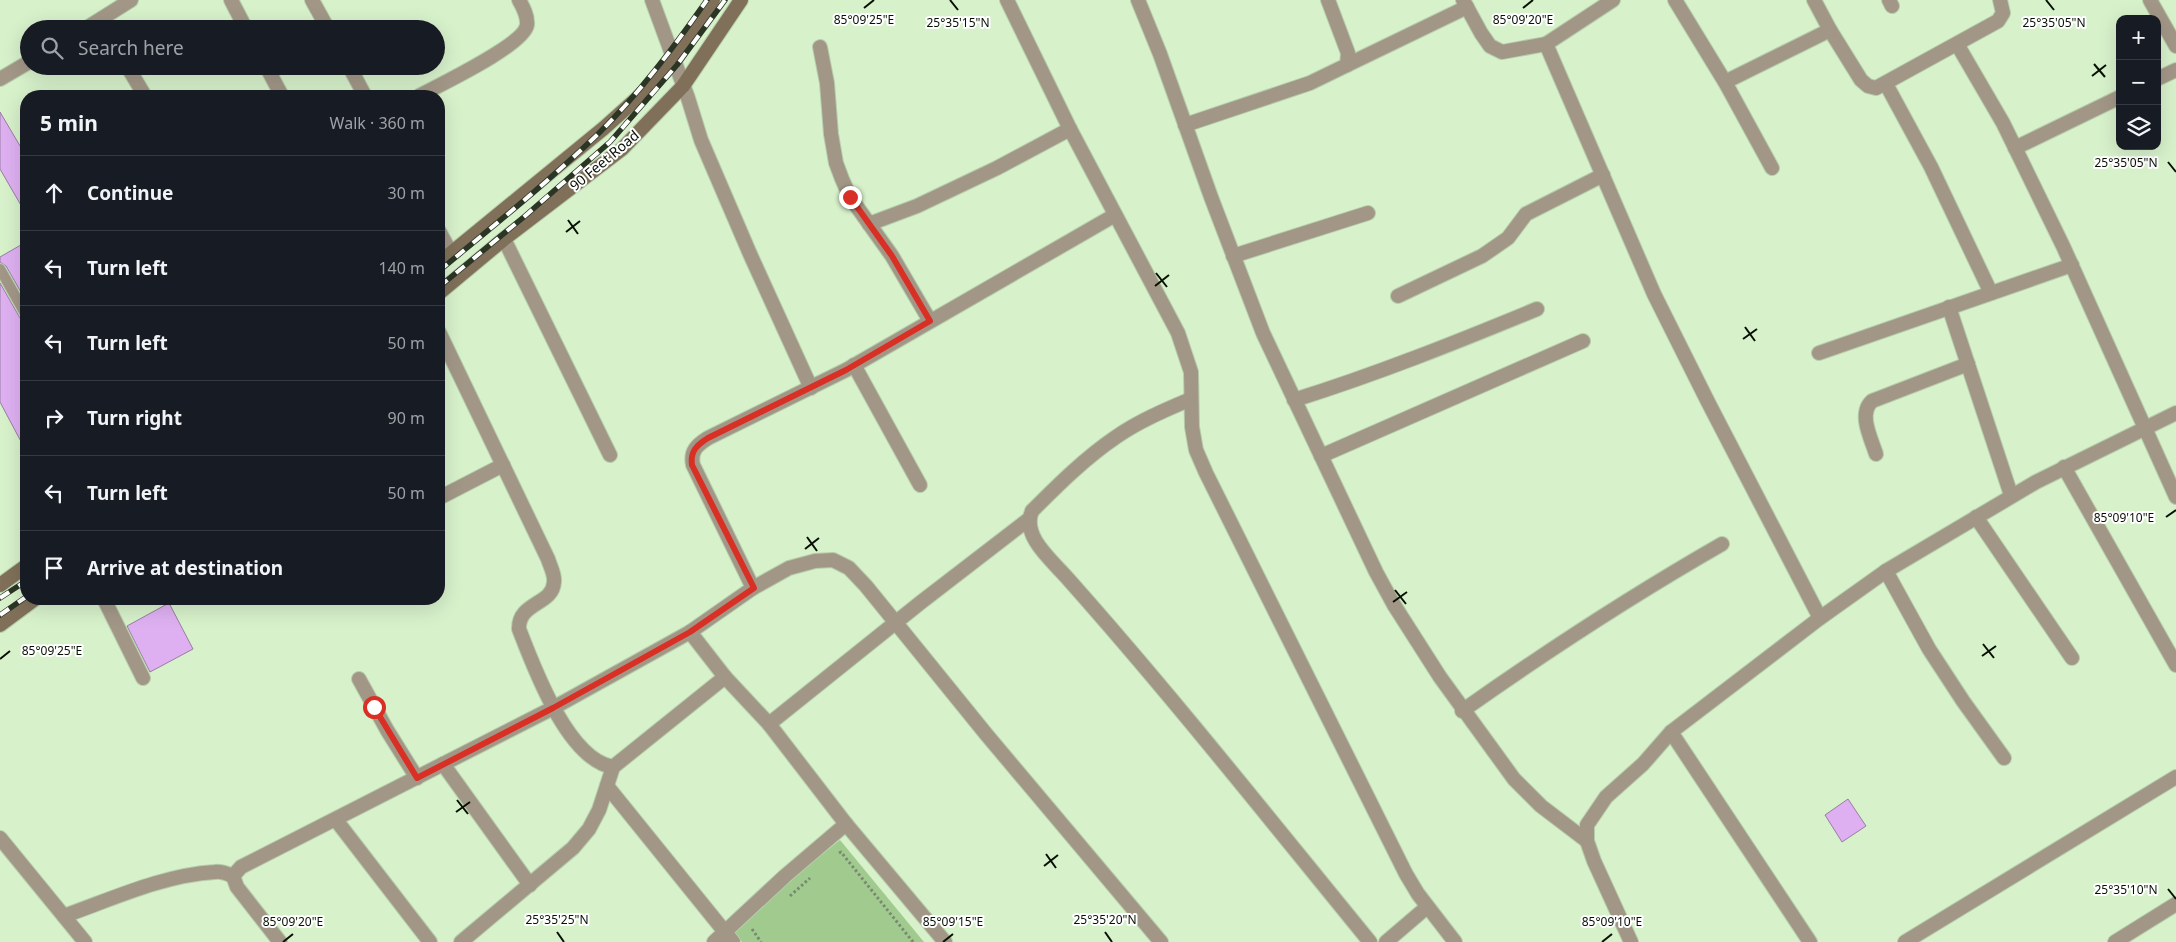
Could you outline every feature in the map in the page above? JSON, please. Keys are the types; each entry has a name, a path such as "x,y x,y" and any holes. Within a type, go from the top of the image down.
{"main road":[{"name":"90 Feet Road","path":"445,258 604,128 652,85 675,60 712,0"},
{"name":"90 Feet Road","path":"445,288 622,149 684,86 742,0"},
{"path":"0,585 20,570"},
{"path":"0,625 27,605"}],"street":[{"path":"107,20 131,0"},
{"path":"231,0 241,20"},
{"path":"312,0 323,20"},
{"path":"430,90 492,56 522,34 527,26 527,18 518,0"},
{"path":"652,0 675,60 701,140 811,388"},
{"path":"1007,0 1070,129 1167,309 1178,333 1191,372 1192,427 1196,450 1206,472 1406,874 1427,907 1455,942"},
{"path":"1138,0 1160,54 1263,333 1376,572 1394,605 1462,710 1514,779 1541,806 1587,841"},
{"path":"1328,0 1348,53 1347,65"},
{"path":"1185,125 1310,83 1465,3 1490,46 1502,52 1516,51 1546,44 1613,0"},
{"path":"1675,0 1725,82 1772,168"},
{"path":"1814,0 1861,80 1868,86 1876,88 1998,21 2003,13 2000,0"},
{"path":"2150,0 2176,46"},
{"path":"1725,82 1830,30"},
{"path":"1546,44 1671,328 1820,618"},
{"path":"1957,44 2015,148 2072,265 2176,497"},
{"path":"820,47 825,70 829,120 836,162 850,197 897,265 930,321"},
{"path":"0,79 20,67"},
{"path":"2161,77 2176,70"},
{"path":"132,75 141,90"},
{"path":"271,75 279,90"},
{"path":"353,75 362,90"},
{"path":"1886,84 1931,167 1992,293"},
{"path":"2015,148 2116,99"},
{"path":"869,224 917,206 997,168 1070,129"},
{"path":"1398,296 1482,256 1508,238 1526,214 1603,174"},
{"path":"1233,256 1368,213"},
{"path":"754,588 696,472 691,457 694,449 708,438 854,365 1115,214"},
{"path":"504,240 610,455"},
{"path":"445,242 451,253"},
{"path":"1819,353 2072,265"},
{"path":"1949,307 2011,496"},
{"path":"1294,400 1403,363 1537,309"},
{"path":"1321,456 1584,341"},
{"path":"445,345 548,559 552,572 554,582 552,590 525,611 519,619 519,630 553,708 580,748 593,760 603,766 613,768"},
{"path":"1876,454 1865,415 1866,406 1872,401 1968,364"},
{"path":"854,365 920,485"},
{"path":"1191,399 1149,417 1116,437 1032,511 1029,519 1032,536 1104,619 1370,942"},
{"path":"1631,942 1594,861 1587,841 1587,825 1606,797 1642,764 1672,732 1820,618 1886,571 2011,496 2064,467 2176,413"},
{"path":"445,495 503,466"},
{"path":"2064,467 2176,665"},
{"path":"1976,517 2072,658"},
{"path":"769,724 920,603 1029,519"},
{"path":"1462,710 1614,609 1722,544"},
{"path":"233,876 241,867 258,858 553,708 690,632 754,588 789,568 815,561 832,560 849,568 1161,942"},
{"path":"1886,571 1929,649 2004,758"},
{"path":"107,605 143,678"},
{"path":"690,632 725,677 769,724 846,824 945,942"},
{"path":"461,942 573,848 589,829 613,768 725,677"},
{"path":"359,679 387,730 417,778"},
{"path":"1672,732 1810,942"},
{"path":"443,764 530,885"},
{"path":"1905,942 2176,777"},
{"path":"607,786 729,937"},
{"path":"336,820 430,942"},
{"path":"714,942 729,937 785,876 846,824"},
{"path":"0,838 85,942"},
{"path":"64,916 157,884 189,876 217,872 233,876"},
{"path":"233,876 237,886 280,942"},
{"path":"2115,942 2176,904"},
{"path":"1386,942 1427,907"}],"lane":[{"path":"0,269 20,304"}],"path":[{"path":"833,858 841,852 913,942"},
{"path":"784,902 811,878"},
{"path":"757,925 751,930 761,942"}],"green space":[{"path":"840,840 924,942 742,942 729,928"}],"building":[{"path":"0,112 20,146 20,204 0,169"},
{"path":"20,245 20,290 6,266 0,262 0,257"},
{"path":"0,283 20,318 20,440 0,402"},
{"path":"165,605 170,605 193,649 150,672 127,626"},
{"path":"1848,799 1866,826 1842,842 1825,815"}],"railway":[{"path":"445,266 539,188 597,135 655,70 707,0"},
{"path":"445,282 610,142 677,65 725,0"},
{"path":"0,598 20,585"},
{"path":"0,615 20,601"}],"route":[{"path":"374,707 417,778 553,708 690,632 754,588 692,465 691,457 694,449 708,438 846,370 930,321 892,256 850,197"}]}
